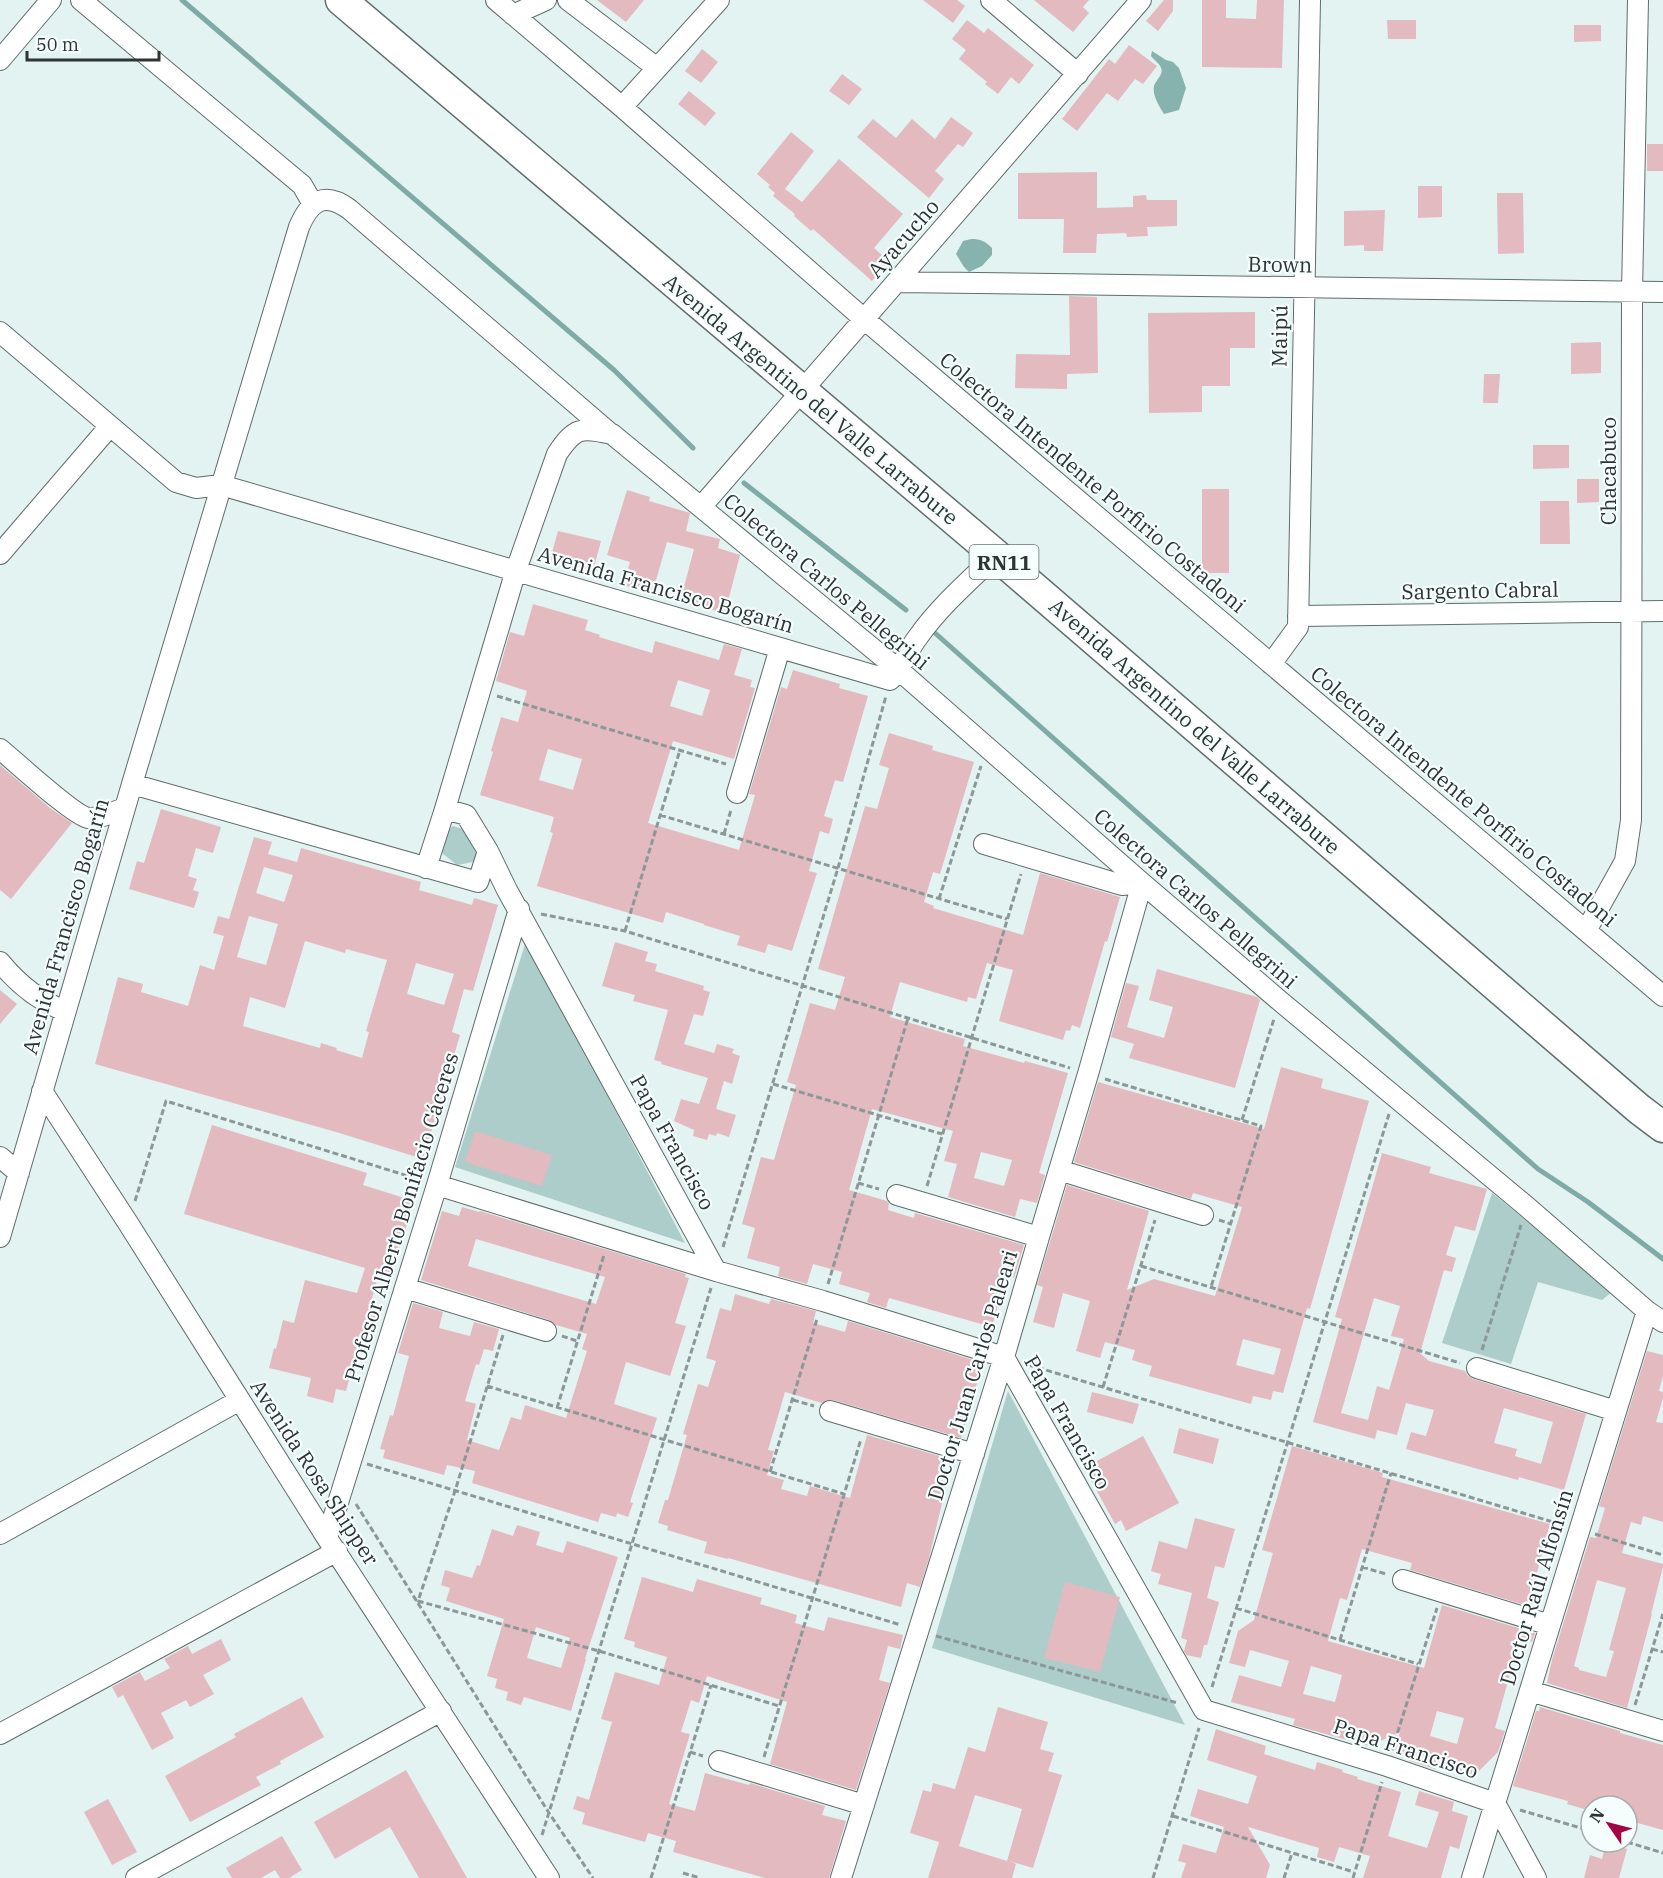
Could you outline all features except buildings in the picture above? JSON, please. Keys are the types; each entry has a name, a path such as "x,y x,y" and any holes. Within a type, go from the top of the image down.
{"highway":[{"name":"Avenida Argentino del Valle Larrabure","path":"341,0 996,555 1639,1109 1663,1127"}],"street":[{"path":"0,60 51,0"},
{"path":"81,0 302,185 313,204 299,227 132,784"},
{"name":"Colectora Intendente Porfirio Costadoni","path":"496,0 622,106 864,319 1663,996"},
{"path":"513,15 546,0"},
{"path":"568,0 657,68"},
{"path":"622,106 719,0"},
{"path":"991,0 1078,74"},
{"name":"Ayacucho","path":"701,507 1141,0"},
{"name":"Maipú","path":"1271,664 1298,627 1310,0"},
{"name":"Chacabuco","path":"1586,931 1625,861 1631,820 1632,292 1638,0"},
{"name":"Colectora Carlos Pellegrini","path":"313,204 325,199 339,202 349,209 612,435 701,507 895,675 987,747 1280,1001 1526,1206 1647,1311 1663,1322"},
{"name":"Brown","path":"897,282 1663,292"},
{"path":"0,332 176,482 196,488 221,485 516,570 557,454 565,442 578,430 594,430 612,435"},
{"path":"0,554 110,426"},
{"path":"895,675 916,639 938,611 996,555"},
{"name":"Avenida Francisco Bogarín","path":"426,868 516,570 780,648 895,675"},
{"name":"Sargento Cabral","path":"1298,616 1663,611"},
{"path":"737,792 780,648"},
{"path":"0,749 73,810 88,818 103,816 124,808"},
{"name":"Avenida Francisco Bogarín","path":"0,1237 132,784 478,882"},
{"name":"Papa Francisco","path":"445,809 466,815 488,851 507,890 716,1271 823,1301 1004,1358 1204,1710 1387,1766 1495,1803 1536,1878"},
{"path":"984,844 1122,885 1142,883"},
{"path":"488,851 478,882 507,890"},
{"name":"Doctor Juan Carlos Paleari","path":"841,1878 1004,1358 1142,883"},
{"name":"Profesor Alberto Bonifacio Cáceres","path":"332,1544 343,1485 437,1185 519,909"},
{"path":"0,962 10,974 36,996 66,1011"},
{"name":"Avenida Rosa Shipper","path":"42,1091 549,1878"},
{"path":"0,1157 19,1173"},
{"path":"1059,1170 1203,1215"},
{"path":"437,1185 716,1271"},
{"path":"897,1195 1039,1237"},
{"path":"405,1288 546,1331"},
{"name":"Doctor Raúl Alfonsín","path":"1472,1878 1647,1311"},
{"path":"1477,1368 1616,1411"},
{"path":"0,1534 240,1400"},
{"path":"830,1411 974,1454"},
{"path":"0,1734 332,1544"},
{"path":"1403,1580 1550,1624"},
{"path":"1530,1691 1663,1731"},
{"path":"136,1878 441,1711"},
{"path":"719,1761 864,1805"}],"path":[{"path":"536,1857 716,1271 895,675"},
{"path":"480,691 744,769"},
{"path":"939,899 987,747"},
{"path":"625,931 680,750"},
{"path":"724,834 737,792"},
{"path":"660,815 1007,919"},
{"path":"922,1202 1026,856"},
{"path":"519,909 625,931 1261,1126 1212,1287"},
{"path":"1242,1120 1280,1001"},
{"path":"897,1195 858,1183 908,1018"},
{"path":"773,1083 942,1134"},
{"path":"1153,1878 1394,1096"},
{"path":"128,1222 166,1101 437,1185"},
{"path":"1103,1387 1161,1202"},
{"path":"1141,1266 1477,1368 1526,1206"},
{"path":"557,1408 609,1238"},
{"path":"418,1601 455,1491 508,1319"},
{"path":"1004,1358 1663,1555"},
{"path":"487,1386 844,1494"},
{"path":"770,1472 793,1400"},
{"path":"759,1773 866,1422"},
{"path":"351,1459 919,1631 1204,1710"},
{"path":"1340,1640 1391,1473"},
{"path":"343,1485 418,1601 549,1813 593,1878"},
{"path":"1362,1567 1403,1580"},
{"path":"1236,1608 1418,1664 1442,1592"},
{"path":"418,1601 599,1651 779,1706"},
{"path":"1630,1721 1663,1614"},
{"path":"1652,1649 1663,1652"},
{"path":"651,1878 711,1685"},
{"path":"1495,1803 1579,1828"},
{"path":"1172,1816 1354,1872 1353,1878"},
{"path":"1639,1846 1663,1853"},
{"path":"1284,1878 1292,1853"},
{"path":"683,1873 700,1878"}],"shaded area":[{"path":"1152,51 1173,62 1179,68 1186,88 1179,110 1164,114 1156,100 1154,86 1162,70 1151,56"},
{"path":"971,239 987,244 992,248 992,255 982,266 969,272 956,254 963,241"},
{"path":"453,826 466,830 478,852 473,862 457,865 442,853 444,834"},
{"path":"526,941 685,1243 455,1167"},
{"path":"1492,1193 1613,1291 1602,1300 1538,1282 1511,1364 1442,1343"},
{"path":"1008,1391 1185,1725 932,1648"}],"waterway":[{"path":"182,0 614,370 693,448"},
{"path":"744,483 906,610"},
{"path":"935,633 1538,1169 1588,1202 1663,1259"}]}
